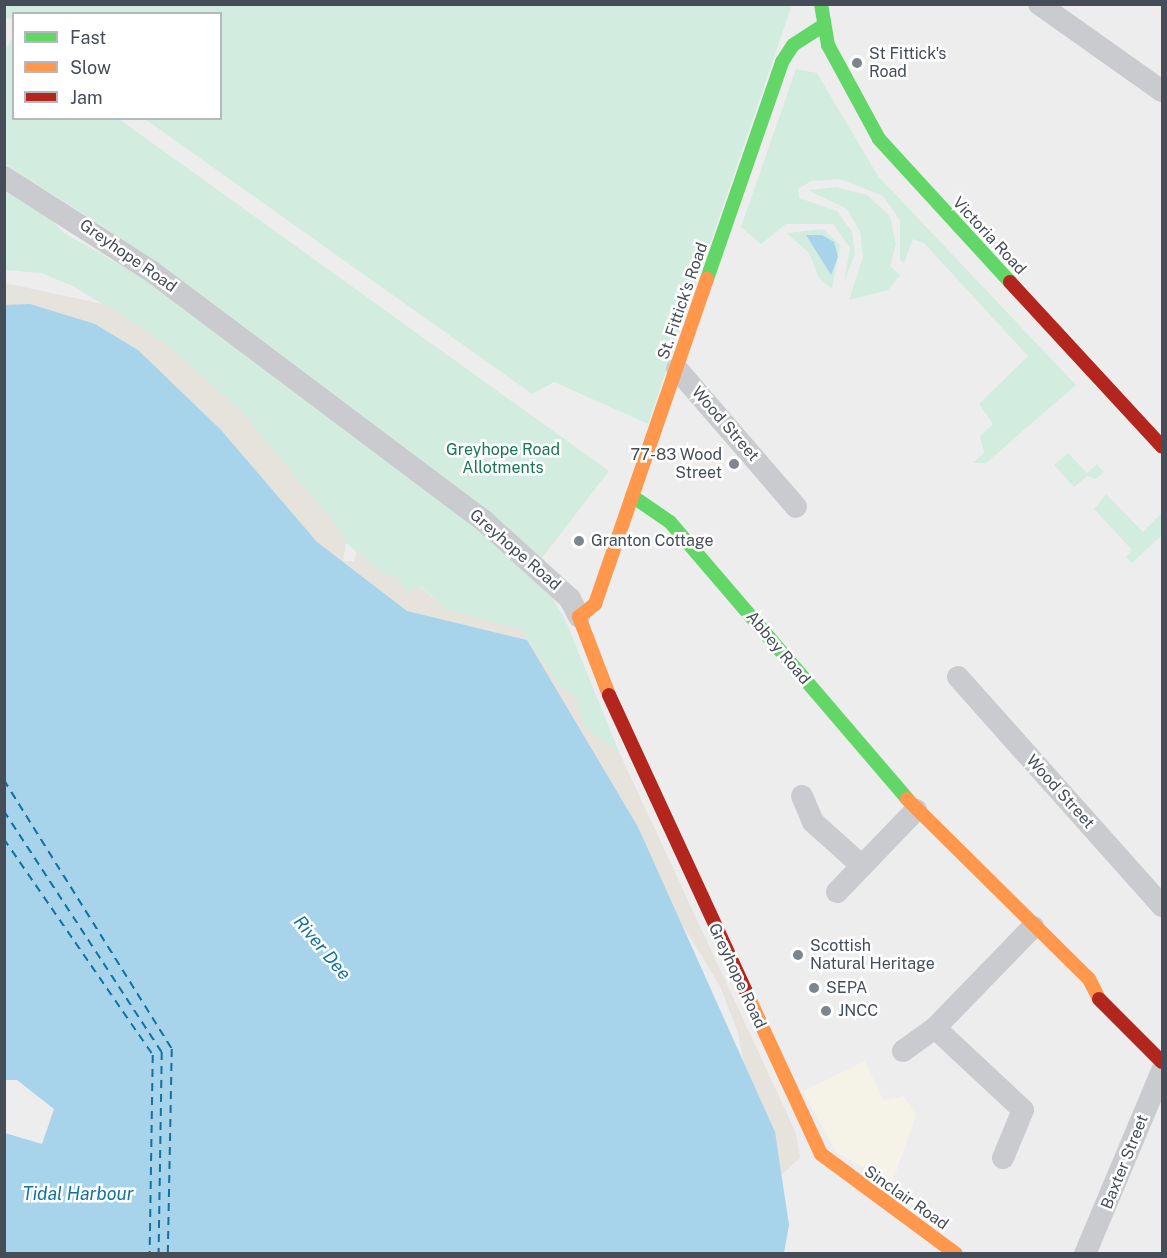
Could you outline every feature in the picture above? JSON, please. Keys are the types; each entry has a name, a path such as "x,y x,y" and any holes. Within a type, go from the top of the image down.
{"street":[{"path":"822,4 822,27"},
{"path":"1039,4 1162,91"},
{"name":"St. Fittick's Road","path":"579,617 595,604 782,62 793,45 822,27"},
{"name":"Victoria Road","path":"822,27 866,117 901,167 1162,447"},
{"name":"Greyhope Road","path":"4,177 151,272 483,520 570,599 608,694 810,1136 836,1169"},
{"name":"Wood Street","path":"677,369 796,507"},
{"name":"Abbey Road","path":"632,496 670,522 916,810 1033,927 1089,979 1099,999 1162,1062"},
{"name":"Wood Street","path":"958,677 1162,906"},
{"path":"802,796 813,822 862,866"},
{"path":"837,892 916,810"},
{"path":"903,1051 935,1028 1033,927"},
{"path":"935,1028 1023,1110 1003,1158"},
{"name":"Baxter Street","path":"1085,1254 1162,1071"},
{"name":"Sinclair Road","path":"836,1169 956,1254"}],"shaded area":[{"path":"865,1061 883,1100 904,1096 916,1115 892,1183 836,1152 803,1091"}],"green space":[{"path":"4,5 792,5 648,424 554,382 532,394 146,120 222,120 222,12 12,12 12,19 5,17"},
{"name":"Greyhope Road Allotments","path":"12,39 12,120 120,120 609,471 542,558 104,227 5,164 5,50"},
{"path":"796,69 817,73 878,176 1076,385 986,463 973,463 984,453 980,436 993,424 979,404 1028,356 924,243 913,239 904,263 900,260 900,220 883,196 840,179 811,181 798,189 799,198 837,211 852,232 855,254 844,282 850,248 833,224 786,224 761,244 741,227"},
{"path":"5,186 41,208 64,233 142,277 480,528 545,587 565,619 620,754 584,727 576,698 558,684 521,630 447,609 421,587 406,593 398,577 383,574 346,543 240,410 163,342 73,286 41,273 4,270"},
{"path":"836,187 867,195 890,216 896,244 890,266 900,275 888,290 849,300 863,257 860,232 847,209 808,190"},
{"path":"823,229 840,245 832,289 819,278 809,253 786,233"},
{"path":"1068,453 1087,473 1097,464 1104,472 1096,479 1087,476 1074,487 1054,465"},
{"path":"1106,494 1143,532 1162,513 1162,535 1132,563 1126,557 1132,550 1094,509"}],"sand":[{"path":"5,283 107,305 163,342 240,410 341,531 346,543 343,561 354,561 357,551 383,574 398,577 406,593 420,587 447,609 521,630 558,684 576,698 584,727 620,754 796,1133 800,1158 781,1175 789,1225 774,1219 738,1033 720,986 669,903 368,601 138,350 95,324 5,330"}],"water":[{"path":"806,235 822,235 834,242 838,257 831,275"},
{"path":"30,304 95,324 138,350 221,430 317,542 407,611 527,640 638,827 775,1132 789,1225 784,1253 5,1253 5,1133 42,1144 54,1109 17,1080 4,1080 4,305"}],"ferry route":[{"path":"4,780 172,1049 168,1254"},
{"path":"4,811 162,1052 159,1254"},
{"path":"4,839 153,1055 150,1254"}],"traffic: fast":[{"path":"821,4 828,45 879,139 1010,282"},
{"path":"707,279 782,62 793,45 821,27"},
{"path":"632,496 670,522 907,799"}],"traffic: slow":[{"path":"609,695 579,617 595,604 707,279"},
{"path":"907,799 1089,979 1099,999"},
{"path":"747,994 821,1154 956,1254"}],"traffic: jam":[{"path":"1010,282 1162,447"},
{"path":"609,695 747,994"},
{"path":"1099,999 1162,1062"}],"place":[{"name":"St Fittick's Road","path":"857,63"},
{"name":"77-83 Wood Street","path":"734,464"},
{"name":"Granton Cottage","path":"579,541"},
{"name":"Scottish Natural Heritage","path":"798,955"},
{"name":"SEPA","path":"814,988"},
{"name":"JNCC","path":"826,1011"}],"water label":[{"name":"River Dee","path":"322,948"},
{"name":"Tidal Harbour","path":"78,1194"}]}
